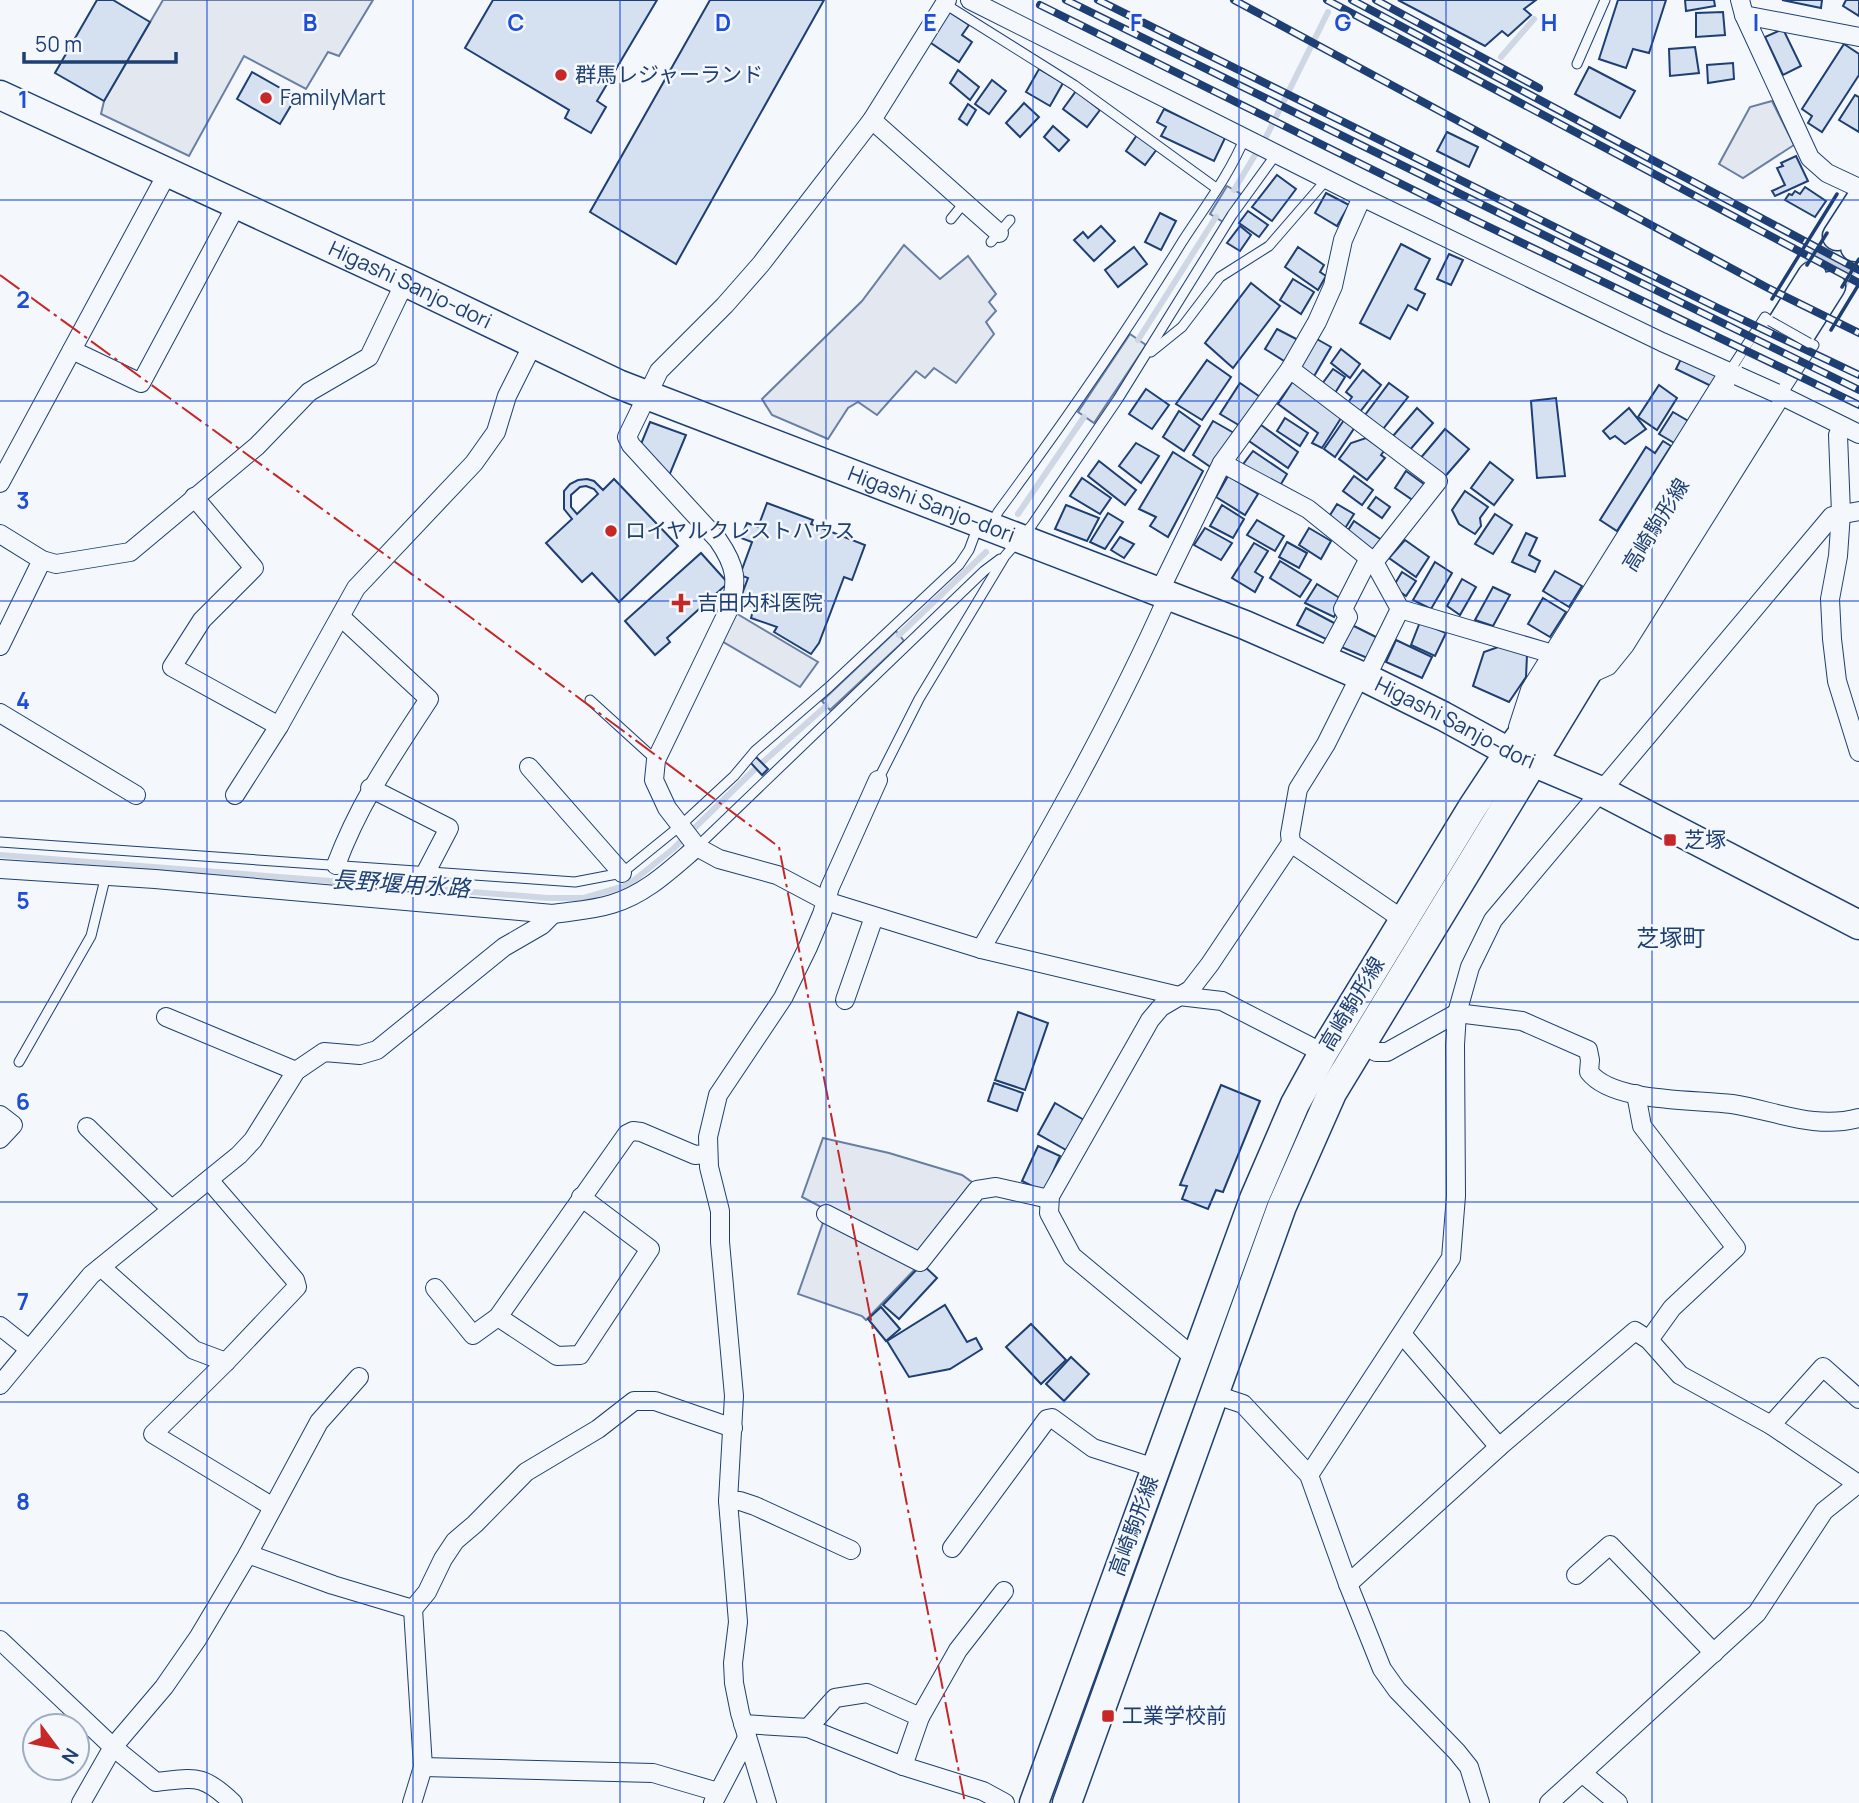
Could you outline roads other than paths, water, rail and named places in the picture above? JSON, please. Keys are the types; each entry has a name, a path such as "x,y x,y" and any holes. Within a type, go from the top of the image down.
{"main road":[{"name":"Higashi Sanjo-dori","path":"0,94 646,395 985,524 1012,547 1163,594 1245,625 1325,660 1443,716 1521,757 1601,791 1859,925"},
{"path":"1851,241 1856,185"},
{"name":"高崎駒形線","path":"1067,1803 1213,1394 1303,1156 1332,1093 1521,757 1539,711 1822,281"},
{"name":"高崎駒形線","path":"1034,1803 1254,1199 1296,1104 1402,919 1521,757"}],"street":[{"path":"970,0 1362,197 1859,434"},
{"path":"946,2 872,120 753,274 659,371 627,437 631,445 718,540 728,554 736,579 728,611 656,761 654,780 658,792 688,835 719,859 776,875 826,901 981,949 1179,996 1222,1001 1323,1053"},
{"path":"1742,8 1859,37"},
{"path":"1742,8 1803,148 1819,167 1856,185"},
{"path":"872,120 1000,232"},
{"path":"0,483 168,172"},
{"path":"981,949 1102,736 1135,670 1163,594 1222,463 1290,369 1317,322 1333,286 1339,253 1362,197"},
{"path":"72,350 141,383 237,204"},
{"path":"0,534 42,560 56,564 130,552 257,446 309,392 369,357 405,282"},
{"path":"235,795 279,726 342,618 356,588 484,450 496,432 507,396 533,344"},
{"path":"1290,369 1438,481 1371,560 1343,609 1348,617 1325,660"},
{"path":"1571,663 1733,374"},
{"path":"1222,463 1308,509 1371,560 1399,609 1571,663 1608,666 1625,645 1779,394"},
{"path":"1842,426 1838,435 1841,513 1838,556 1830,599 1832,639 1837,681 1859,752"},
{"path":"194,497 254,568 202,620 172,667 279,726"},
{"path":"1309,1475 1451,1258 1456,1196 1457,1013 1470,967 1493,920 1832,516 1859,511"},
{"path":"0,646 42,560"},
{"path":"1196,1359 1072,1256 1049,1213 1049,1199 1150,1020 1161,1007 1190,990 1291,843 1290,834 1298,789 1326,744 1399,609"},
{"path":"336,865 370,788 429,699 342,618"},
{"path":"0,713 136,795"},
{"path":"529,767 622,873"},
{"path":"766,1803 734,1683 733,1663 738,1622 728,1501 734,1396 720,1242 720,1211 707,1154 708,1137 718,1095 783,998 808,947 830,887 878,780"},
{"path":"370,788 449,828 426,872"},
{"path":"0,869 106,875 553,914 612,904 629,898 659,879 688,835"},
{"path":"1291,843 1402,919"},
{"path":"0,1385 91,1275 209,1180 253,1140 296,1070 324,1052 360,1055 377,1050 504,947 542,925 553,914"},
{"path":"845,1000 874,918"},
{"path":"1361,1043 1376,1052 1387,1052 1457,1013 1522,1021 1588,1050 1589,1072 1598,1083 1636,1094 1752,1107 1809,1122 1843,1123 1859,1118"},
{"path":"166,1017 296,1070"},
{"path":"1636,1094 1642,1126 1736,1248 1672,1308 1648,1340"},
{"path":"0,1115 13,1125 0,1139"},
{"path":"87,1127 171,1209"},
{"path":"435,1288 473,1335 498,1317 627,1134 633,1131 651,1135 695,1155 707,1154"},
{"path":"209,1180 295,1280 297,1287 153,1434 273,1507"},
{"path":"826,1213 920,1262 976,1190 996,1188 1049,1199"},
{"path":"498,1317 557,1356 580,1355 650,1249 581,1197"},
{"path":"101,1267 194,1350 226,1362"},
{"path":"0,1326 29,1349"},
{"path":"1348,1584 1499,1447 1635,1331 1648,1340 1680,1375 1771,1425 1858,1483 1824,1511 1757,1613 1549,1803"},
{"path":"1402,1334 1499,1447"},
{"path":"1771,1425 1823,1367 1859,1399"},
{"path":"81,1803 113,1746 164,1687 198,1637 248,1554 319,1422 359,1377"},
{"path":"1213,1394 1243,1404 1309,1475 1382,1669 1397,1690 1469,1767 1480,1803"},
{"path":"412,1803 423,1767 413,1609 427,1592 455,1541 510,1488 544,1460 598,1429 634,1401 655,1401 733,1428"},
{"path":"952,1548 1047,1419 1052,1418 1104,1454 1155,1468"},
{"path":"728,1501 740,1501 755,1506 851,1550"},
{"path":"1576,1575 1610,1545 1713,1653"},
{"path":"248,1554 333,1585 413,1609"},
{"path":"903,1766 920,1717 958,1650 1004,1591"},
{"path":"0,1640 113,1746 156,1782 200,1778 233,1803"},
{"path":"808,1728 835,1698 867,1693 920,1717"},
{"path":"745,1731 808,1728 903,1766 983,1791 1005,1803"},
{"path":"423,1767 653,1773 716,1798 745,1731"},
{"path":"1582,1773 1618,1803"}],"lane":[{"path":"1577,64 1605,0"},
{"path":"946,2 1074,85 1216,188"},
{"path":"688,835 755,751 829,687 959,565 985,524 998,512 1099,371 1248,139"},
{"path":"0,842 575,882 622,873 688,835 1012,547 1032,525 1144,358 1274,152"},
{"path":"1144,358 1182,327 1220,277 1269,246 1327,178"},
{"path":"951,219 964,203"},
{"path":"1733,374 1765,317 1814,345 1779,394"},
{"path":"878,780 919,699 1012,547"},
{"path":"590,700 656,761"},
{"path":"19,1062 91,936 106,875"}],"waterway":[{"name":"長野堰用水路","path":"1234,190 1267,135 1328,12"},
{"path":"1501,57 1534,19"},
{"name":"長野堰用水路","path":"1138,340 1216,217"},
{"name":"長野堰用水路","path":"1018,514 1084,417"},
{"name":"長野堰用水路","path":"899,635 986,552"},
{"name":"長野堰用水路","path":"762,763 826,706"},
{"name":"長野堰用水路","path":"0,855 548,898 584,898 628,885 673,849 756,768"}],"tunnel":[{"path":"1812,276 1837,236"},
{"path":"1831,286 1855,247"}],"railway":[{"path":"1066,0 1859,390"},
{"path":"1098,0 1718,308 1859,375"},
{"path":"1234,0 1766,287 1859,333"},
{"path":"1327,0 1859,283"},
{"path":"1352,0 1859,270"},
{"path":"1376,0 1539,88"},
{"path":"1040,5 1460,213 1859,405"}],"place":[{"name":"群馬レジャーランド","path":"561,75"},
{"name":"FamilyMart","path":"266,98"},
{"name":"ロイヤルクレストハウス","path":"611,531"},
{"name":"吉田内科医院","path":"681,603"},
{"name":"芝塚","path":"1670,840"},
{"name":"工業学校前","path":"1108,1716"}],"district":[{"name":"芝塚町","path":"1671,938"}]}
